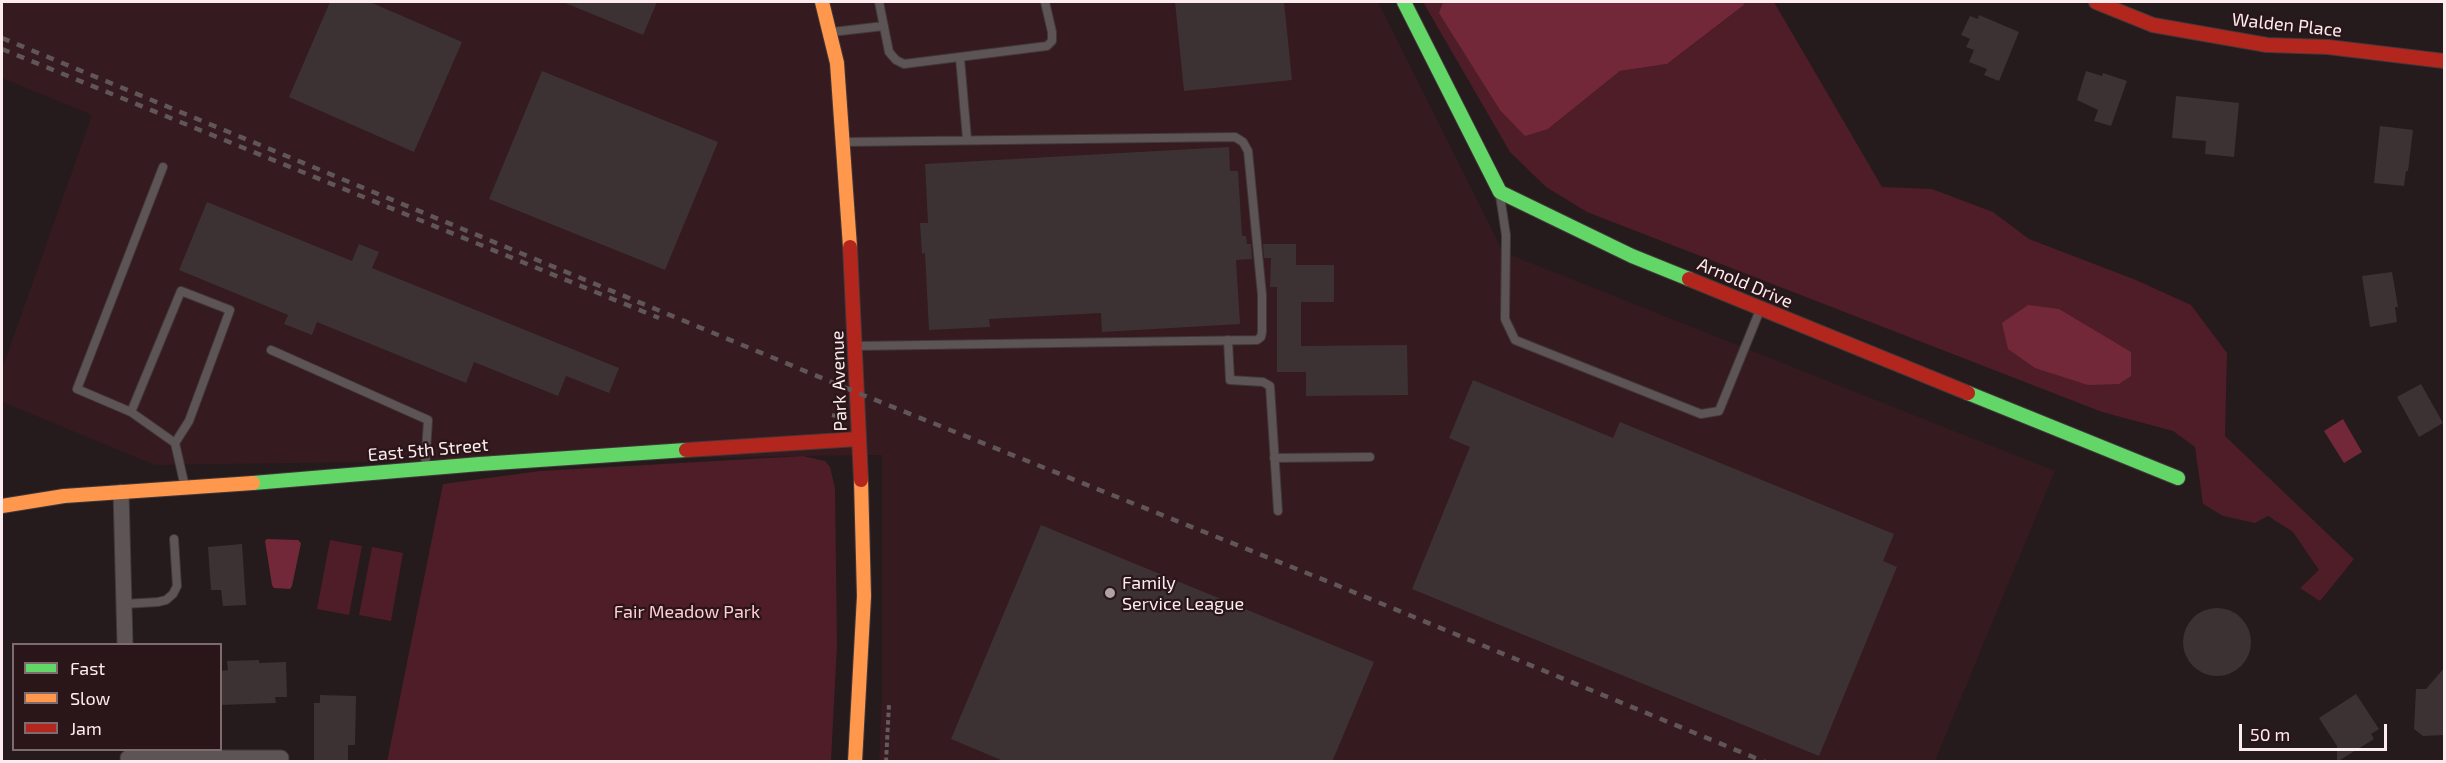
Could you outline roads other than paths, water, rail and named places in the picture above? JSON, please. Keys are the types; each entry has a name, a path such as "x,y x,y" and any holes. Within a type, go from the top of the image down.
{"street":[{"name":"Park Avenue","path":"822,2 837,63 856,346 864,596 855,762"},
{"path":"1404,2 1500,192"},
{"name":"Walden Place","path":"2096,2 2153,25 2267,45 2328,47 2445,61"},
{"name":"Arnold Drive","path":"1500,192 1632,256 2178,478"},
{"name":"East 5th Street","path":"2,506 64,496 185,489 648,451 858,439"},
{"path":"121,492 125,643"},
{"path":"128,756 281,758"}],"lane":[{"path":"879,2 889,52 896,60 904,64 1047,46 1052,41 1052,32 1045,2"},
{"path":"830,32 884,26"},
{"path":"960,58 967,139"},
{"path":"844,142 1235,137 1243,142 1248,151 1262,295 1262,332 1261,337 1257,340 856,346"},
{"path":"163,167 77,389 131,412 175,443 185,489"},
{"path":"1500,192 1506,236 1505,319 1515,340 1701,414 1719,411 1761,309"},
{"path":"131,412 181,291 230,310 189,421 175,443"},
{"path":"1228,340 1230,380 1263,382 1270,386 1278,511"},
{"path":"271,350 428,420 425,469"},
{"path":"1274,458 1370,457"},
{"path":"124,604 158,603 173,594 177,586 174,539"}],"railway":[{"path":"2,38 858,393 1334,584 1765,762"},
{"path":"2,49 659,318"}],"place":[{"name":"Family Service League","path":"1110,593"}],"park label":[{"name":"Fair Meadow Park","path":"687,612"}]}
